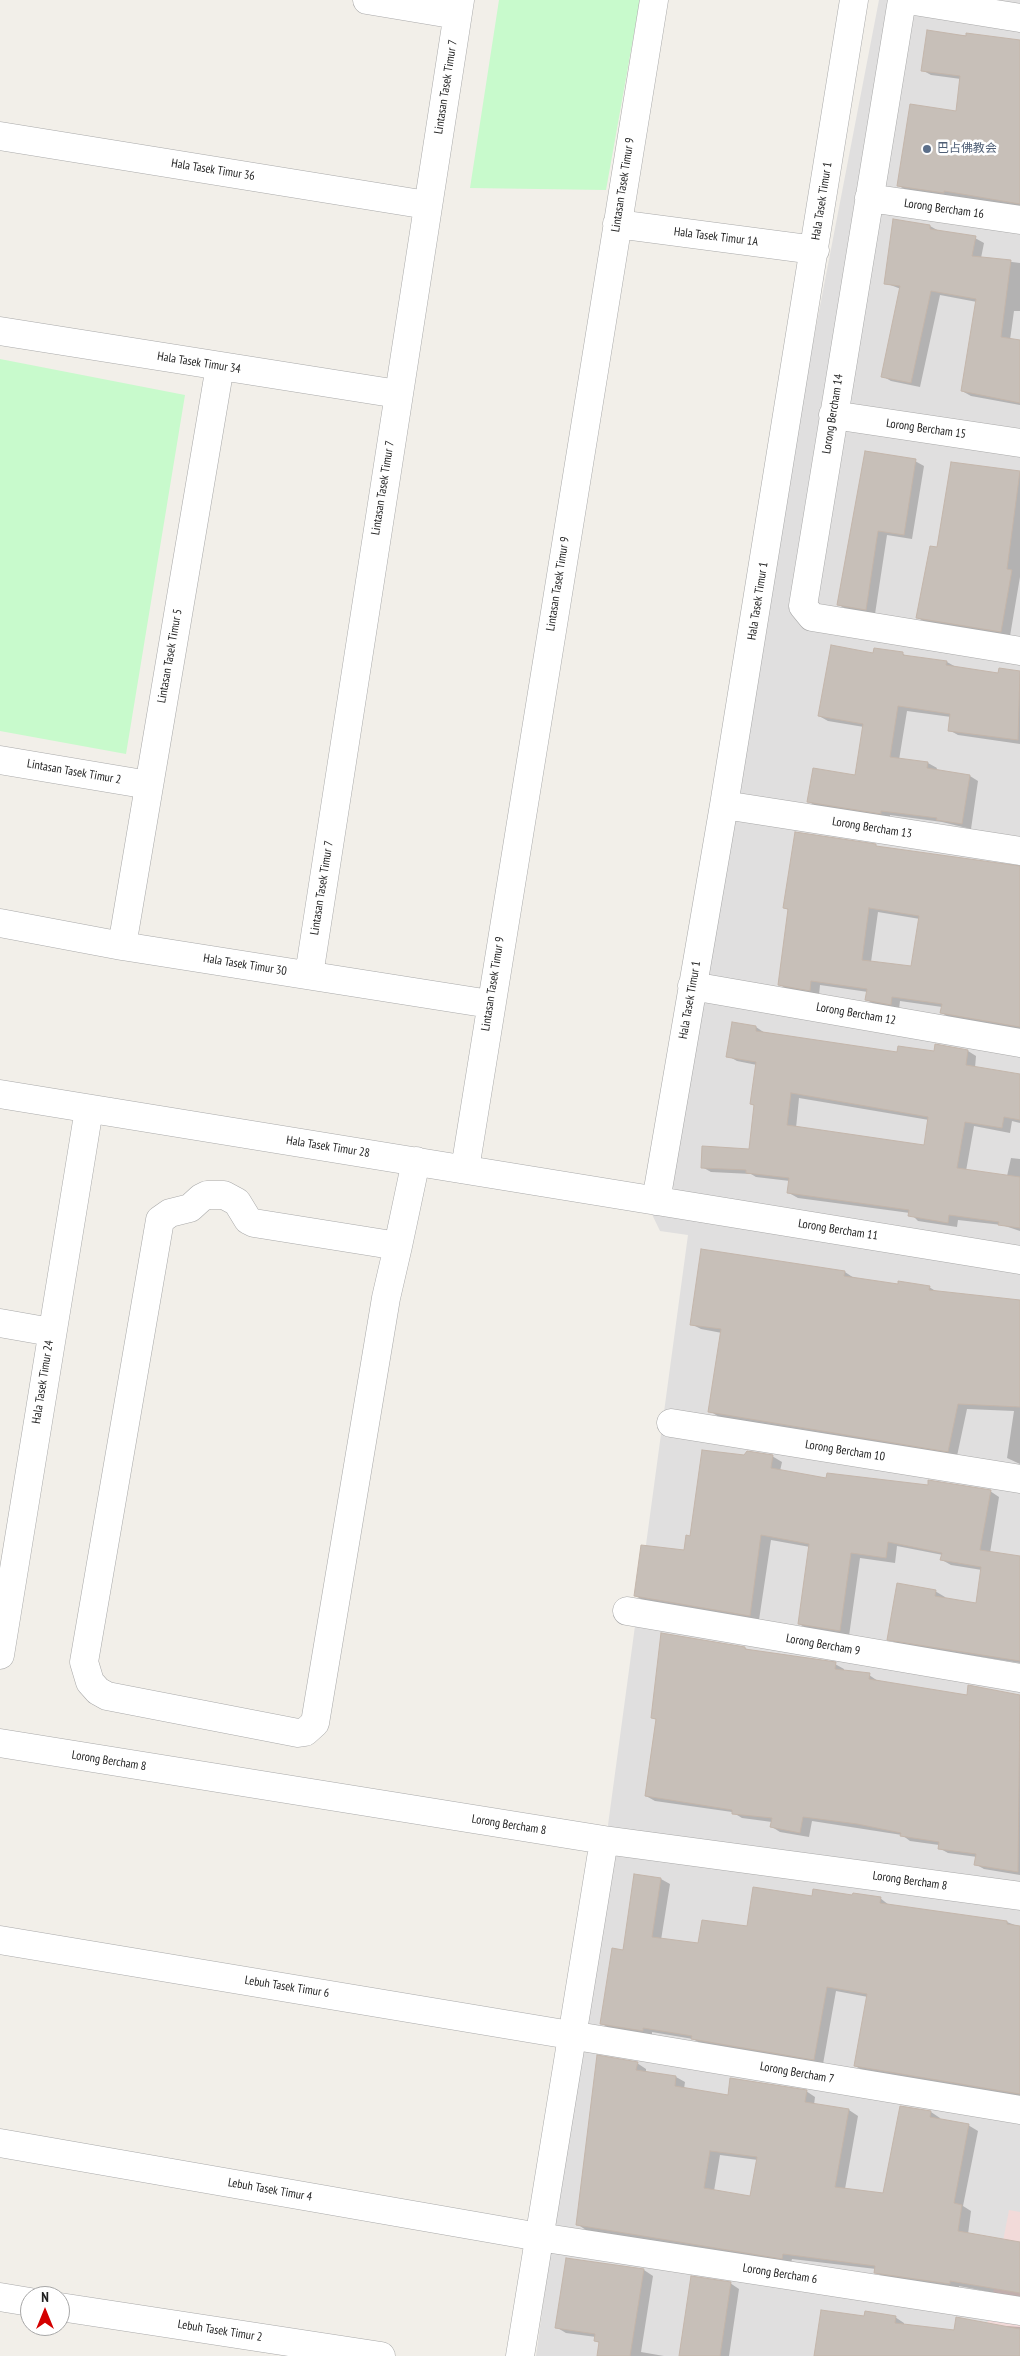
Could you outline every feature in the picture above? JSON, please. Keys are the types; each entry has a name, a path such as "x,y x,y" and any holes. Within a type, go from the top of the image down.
{"street":[{"path":"367,0 459,8"},
{"name":"Lintasan Tasek Timur 9","path":"465,1169 490,1004 654,0"},
{"name":"Hala Tasek Timur 1","path":"656,1201 724,805 854,0"},
{"name":"Lorong Bercham 14","path":"902,0 803,606 807,613 820,619 1020,651"},
{"path":"908,0 1020,18"},
{"name":"Lintasan Tasek Timur 7","path":"309,975 459,8"},
{"name":"Hala Tasek Timur 36","path":"0,136 427,205"},
{"name":"Lorong Bercham 16","path":"869,198 1020,220"},
{"name":"Hala Tasek Timur 1A","path":"617,224 815,250"},
{"name":"Hala Tasek Timur 34","path":"0,331 398,394"},
{"name":"Lintasan Tasek Timur 5","path":"122,946 220,366"},
{"name":"Lorong Bercham 15","path":"833,416 1020,443"},
{"name":"Lintasan Tasek Timur 2","path":"0,760 149,785"},
{"name":"Lorong Bercham 13","path":"724,805 1020,851"},
{"name":"Hala Tasek Timur 30","path":"0,924 122,946 490,1004"},
{"name":"Lorong Bercham 12","path":"692,986 1020,1043"},
{"name":"Hala Tasek Timur 28","path":"0,1094 656,1201"},
{"name":"Hala Tasek Timur 24","path":"0,1655 51,1332 89,1109"},
{"path":"398,1246 254,1223 248,1220 237,1202 224,1195 207,1195 190,1208 170,1213 160,1220 84,1662 90,1682 98,1691 107,1696 298,1733 305,1732 315,1723 386,1298 398,1246 416,1161"},
{"name":"Lorong Bercham 11","path":"656,1201 1020,1260"},
{"path":"0,1323 51,1332"},
{"name":"Lorong Bercham 10","path":"671,1423 1020,1479"},
{"name":"Lorong Bercham 9","path":"627,1611 1020,1678"},
{"name":"Lorong Bercham 8","path":"0,1743 604,1840 1020,1896"},
{"path":"520,2356 604,1840"},
{"name":"Lebuh Tasek Timur 6","path":"0,1940 573,2035"},
{"name":"Lorong Bercham 7","path":"573,2035 1020,2110"},
{"name":"Lebuh Tasek Timur 4","path":"0,2142 540,2237"},
{"name":"Lorong Bercham 6","path":"540,2237 1020,2311"},
{"path":"0,2298 20,2301"},
{"name":"Lebuh Tasek Timur 2","path":"70,2309 381,2356"}],"shaded area":[{"path":"879,0 1020,0 1020,2356 536,2356 688,1235 660,1231 647,1204"},
{"path":"1009,2210 1020,2212 1020,2356 981,2356"}],"green space":[{"path":"499,0 640,0 606,190 470,188"},
{"path":"0,359 185,395 126,754 0,731"}],"building":[{"path":"927,30 966,36 966,33 1020,40 1020,204 944,191 944,193 897,186 910,104 956,111 960,76 921,71"},
{"path":"893,219 930,225 930,229 976,236 972,256 1011,260 1001,337 1020,340 1020,403 961,391 976,299 931,291 911,383 881,377 900,286 884,284"},
{"path":"865,451 916,459 904,535 878,531 866,610 837,605"},
{"path":"951,462 1020,471 1007,569 1012,570 1001,632 916,618 930,546 937,547"},
{"path":"831,645 873,653 874,648 903,652 903,655 947,661 946,665 998,673 999,668 1020,671 1018,740 948,731 950,714 898,706 890,757 928,762 927,768 970,775 962,824 936,820 937,818 881,811 881,814 807,802 813,768 855,775 863,724 818,716"},
{"path":"795,832 876,844 876,846 1020,866 1020,1027 940,1013 942,1004 892,997 891,1005 865,1000 867,989 811,981 810,991 778,985 788,909 783,908","holes":["869,908 919,916 911,966 862,960"]},
{"path":"732,1022 756,1026 756,1031 897,1052 898,1046 934,1051 935,1044 968,1050 966,1065 1020,1074 1020,1120 1004,1117 1002,1128 965,1122 957,1168 1020,1177 1020,1228 998,1225 999,1222 949,1215 948,1223 908,1216 909,1210 787,1193 789,1178 746,1173 746,1170 701,1168 702,1146 749,1149 754,1105 750,1104 756,1062 726,1057","holes":["791,1093 928,1117 924,1145 787,1125"]},
{"path":"701,1249 845,1271 844,1276 898,1284 898,1281 930,1286 929,1290 1020,1300 1020,1407 958,1404 948,1452 708,1412 721,1329 690,1325"},
{"path":"702,1450 744,1455 747,1451 773,1455 771,1468 826,1478 827,1473 928,1485 928,1480 991,1490 980,1550 1020,1556 1020,1661 887,1640 897,1583 936,1590 935,1596 976,1603 981,1567 940,1560 942,1553 888,1542 886,1558 851,1553 840,1631 798,1624 809,1544 761,1535 750,1616 634,1596 641,1545 684,1550 686,1535 690,1536"},
{"path":"661,1633 745,1647 745,1649 836,1662 835,1669 870,1673 869,1679 967,1695 968,1685 1020,1695 1018,1872 974,1865 976,1854 938,1849 939,1842 900,1836 901,1833 857,1824 803,1817 800,1833 770,1827 772,1818 732,1814 732,1810 645,1796 656,1719 651,1718"},
{"path":"634,1874 661,1878 652,1937 698,1943 702,1920 747,1926 753,1887 812,1896 813,1889 881,1897 880,1903 1007,1921 1007,1924 1020,1926 1020,2094 854,2066 867,1994 827,1987 814,2060 691,2039 692,2036 643,2028 643,2031 600,2024 612,1948 623,1950"},
{"path":"597,2055 638,2062 636,2070 676,2076 675,2086 728,2095 730,2078 807,2090 805,2102 849,2109 835,2187 883,2193 900,2106 931,2111 930,2117 969,2124 954,2203 962,2205 958,2231 1020,2242 1020,2293 950,2281 950,2284 874,2273 875,2266 783,2254 782,2259 576,2225","holes":["710,2151 757,2157 750,2196 704,2188"]},
{"path":"566,2258 644,2269 630,2356 597,2356 599,2342 594,2341 595,2334 555,2328"},
{"path":"691,2276 731,2282 720,2356 679,2356"},
{"path":"821,2310 864,2316 865,2311 896,2316 895,2323 954,2330 956,2317 1020,2329 1020,2356 814,2356"}],"place":[{"name":"巴占佛教会","path":"927,149"}]}
